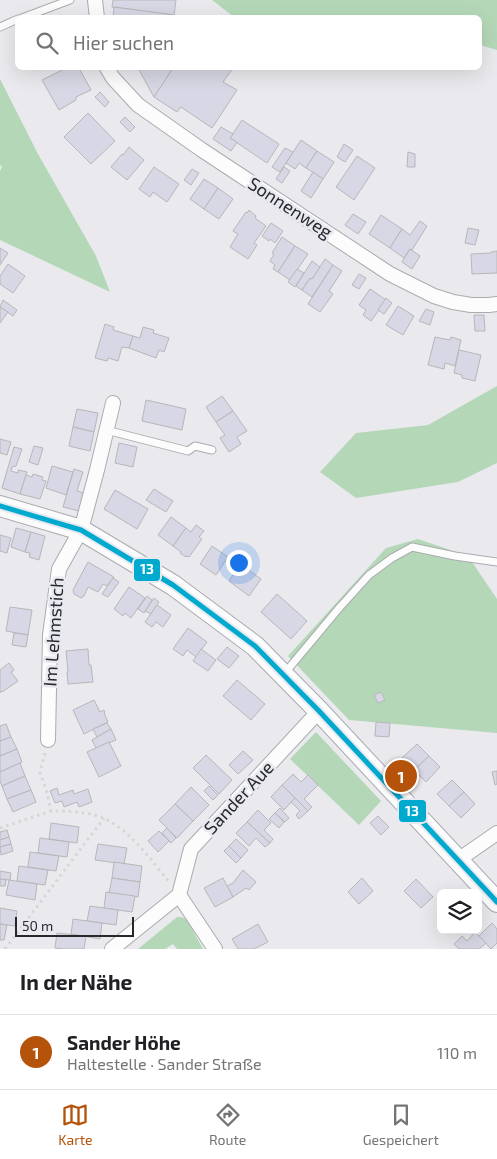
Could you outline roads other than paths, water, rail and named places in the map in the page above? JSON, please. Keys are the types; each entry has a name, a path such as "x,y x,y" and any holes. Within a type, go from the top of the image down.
{"main road":[{"path":"0,506 81,530 173,585 256,646 497,902"}],"street":[{"path":"95,0 97,15"},
{"name":"Sonnenweg","path":"109,70 113,78 138,105 202,150 390,274 434,296 453,302 471,305 497,304"},
{"name":"Im Lehmstich","path":"48,740 50,635 59,569 81,530 113,403"},
{"name":"Sander Aue","path":"179,895 191,849 319,711"},
{"path":"458,860 497,833"},
{"path":"112,949 179,895 215,949"}],"lane":[{"path":"30,15 70,0"},
{"path":"0,27 15,20"},
{"path":"106,430 188,451 196,446 212,450"},
{"path":"283,675 369,575 392,558 412,547 497,562"}],"place":[{"name":"Sander Höhe","path":"401,776"}]}
